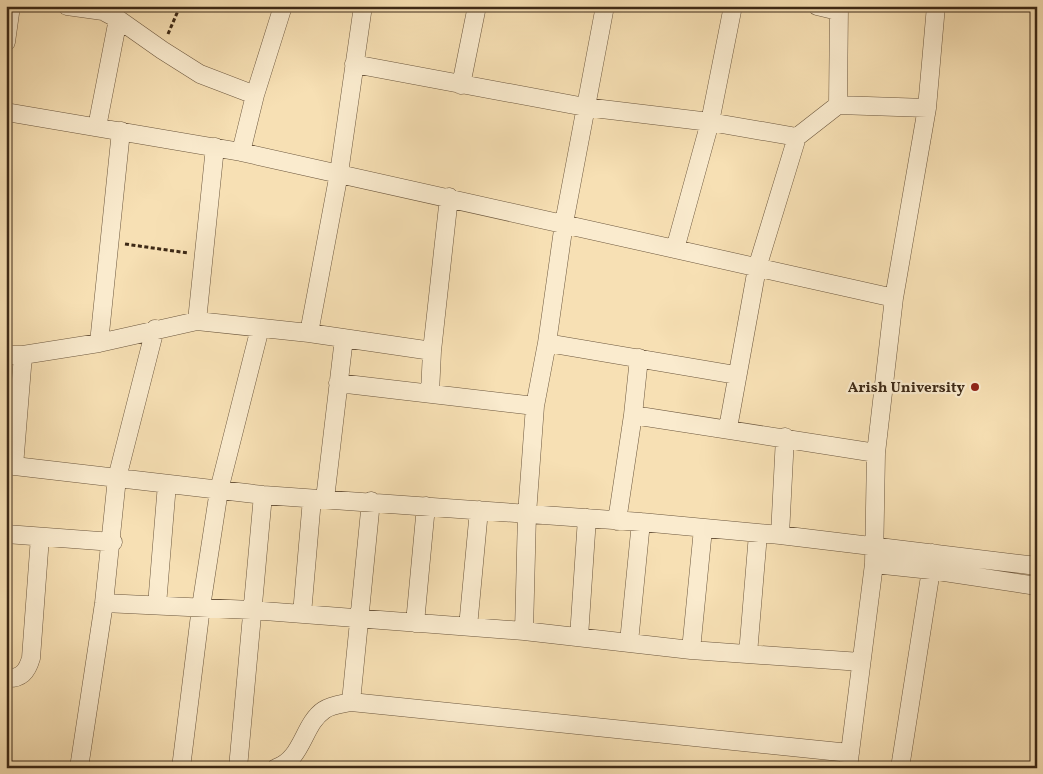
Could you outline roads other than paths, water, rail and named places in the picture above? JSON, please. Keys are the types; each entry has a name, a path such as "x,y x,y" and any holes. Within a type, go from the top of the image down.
{"street":[{"path":"7,34 11,6"},
{"path":"67,6 108,12 200,74 255,95"},
{"path":"241,152 255,95 282,6"},
{"path":"309,333 339,173 364,6"},
{"path":"461,85 477,6"},
{"path":"524,631 527,514 535,406 547,343 564,223 605,6"},
{"path":"676,249 710,122 733,6"},
{"path":"817,6 839,9 838,105"},
{"path":"276,768 291,759 317,717 324,710 351,702 849,760 874,556 876,453 894,298 927,108 936,6"},
{"path":"97,127 108,12"},
{"path":"354,64 461,85 585,106 710,122 797,137"},
{"path":"728,428 736,375 757,268 797,137 838,105 927,108"},
{"path":"6,112 241,152 894,298"},
{"path":"99,343 120,131"},
{"path":"197,321 215,147"},
{"path":"430,393 432,351 449,197"},
{"path":"432,351 309,333 197,321 99,343 15,355 10,466 263,495 641,522 780,535 874,556 1037,566"},
{"path":"181,768 201,607 219,490 260,328"},
{"path":"79,768 113,542 118,478 156,330"},
{"path":"302,614 344,338"},
{"path":"547,343 736,375"},
{"path":"618,521 639,358"},
{"path":"338,383 535,406"},
{"path":"633,415 728,428 876,453"},
{"path":"780,535 785,437"},
{"path":"157,605 167,484"},
{"path":"238,768 263,495"},
{"path":"351,702 358,619 372,502"},
{"path":"415,623 426,506"},
{"path":"468,627 479,510"},
{"path":"579,637 587,518"},
{"path":"628,642 641,522"},
{"path":"691,650 703,529"},
{"path":"6,534 113,542"},
{"path":"748,654 758,534"},
{"path":"6,678 20,676 26,671 31,658 40,537"},
{"path":"932,561 1037,586"},
{"path":"900,768 932,561"},
{"path":"104,602 251,610 524,631 691,650 861,662"}],"place":[{"name":"Arish University","path":"975,387"}]}
